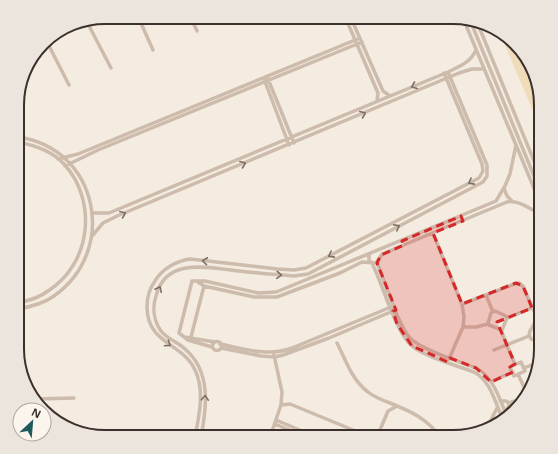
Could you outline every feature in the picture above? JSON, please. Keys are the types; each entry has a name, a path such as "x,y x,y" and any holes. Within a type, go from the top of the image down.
{"street":[{"path":"141,24 153,50"},
{"path":"194,24 197,31"},
{"path":"348,24 378,93 377,102"},
{"path":"354,24 383,91 390,96"},
{"path":"89,26 111,68"},
{"path":"470,26 467,28 534,188"},
{"path":"473,27 534,176"},
{"path":"480,29 534,161"},
{"path":"66,166 98,150 361,40"},
{"path":"49,47 69,85"},
{"path":"92,213 106,214 377,102 468,62 476,50"},
{"path":"456,68 459,73"},
{"path":"92,236 98,227 109,220 459,73 472,69 484,70"},
{"path":"446,72 448,78 482,164 482,174 476,180 308,267 301,269 277,269 190,260 174,264 158,276 149,294 147,309 149,320 157,336 183,354 195,370 199,382 200,392 197,428 202,429 206,392 205,382 200,367 185,348 161,331 155,318 154,310 155,296 159,287 166,278 180,269 194,267 258,274 299,276 308,274 486,180 488,173 487,165 448,78"},
{"path":"266,79 294,143"},
{"path":"266,79 289,145"},
{"path":"58,159 78,154 266,79"},
{"path":"24,138 39,142 64,157 70,164 83,182 87,191 93,225 92,236 86,258 66,287 54,297 24,308"},
{"path":"24,144 38,147 58,159 66,166 81,192 85,211 84,239 74,264 61,281 48,291 24,302"},
{"path":"375,263 381,255 403,243 497,199 512,168 516,145"},
{"path":"504,187 506,194 512,201 534,211"},
{"path":"81,192 87,191"},
{"path":"198,282 204,286 258,293 276,292 351,264 369,255 433,233 512,201"},
{"path":"491,203 492,208"},
{"path":"482,207 484,212"},
{"path":"467,213 469,218"},
{"path":"106,214 109,220"},
{"path":"461,216 463,220"},
{"path":"433,233 462,304 464,317 463,327 448,362"},
{"path":"351,245 353,250"},
{"path":"369,255 369,260 375,263 403,336 412,346 423,353 481,376 487,384 501,414"},
{"path":"351,264 364,261 375,263"},
{"path":"220,346 219,350 215,350 212,346 188,340 180,334 179,331 190,283 193,281 205,281 223,288"},
{"path":"462,304 519,283 523,286 534,312"},
{"path":"191,337 204,286"},
{"path":"486,295 493,312"},
{"path":"220,346 257,352 273,352 292,348 392,306"},
{"path":"501,330 507,318 532,308"},
{"path":"184,337 218,342 220,346 257,356 275,357 293,352 337,335 394,311"},
{"path":"394,311 405,331 412,340 420,345 479,370 486,375 491,382 504,412"},
{"path":"493,312 495,311 506,316 507,318"},
{"path":"488,324 493,312"},
{"path":"463,327 476,327 488,324 501,330 515,364"},
{"path":"529,336 534,324"},
{"path":"335,330 337,335"},
{"path":"529,336 531,339 534,340"},
{"path":"494,350 529,336"},
{"path":"212,346 215,342"},
{"path":"336,343 349,370 358,382 371,394 422,418 435,430"},
{"path":"273,352 282,389 281,405 273,430"},
{"path":"524,368 521,362 510,367 514,376 525,371 524,368 532,365"},
{"path":"491,382 513,372"},
{"path":"518,374 524,387"},
{"path":"42,399 74,398"},
{"path":"380,430 388,411 385,401"},
{"path":"500,401 506,401 508,403 515,401"},
{"path":"508,403 508,408"},
{"path":"281,405 290,404 353,430"},
{"path":"388,411 398,406"},
{"path":"491,421 498,407"},
{"path":"198,421 203,422"},
{"path":"276,422 292,430"},
{"path":"276,422 297,430"}],"highlighted area":[{"path":"461,216 463,221 433,233 462,304 516,283 523,286 532,308 497,322 515,364 510,367 513,372 491,382 476,368 450,358 448,362 412,346 397,324 393,311 396,310 377,263 381,255 404,245 402,241"}],"sand":[{"path":"504,43 517,56 526,69 532,89 534,113"}]}
